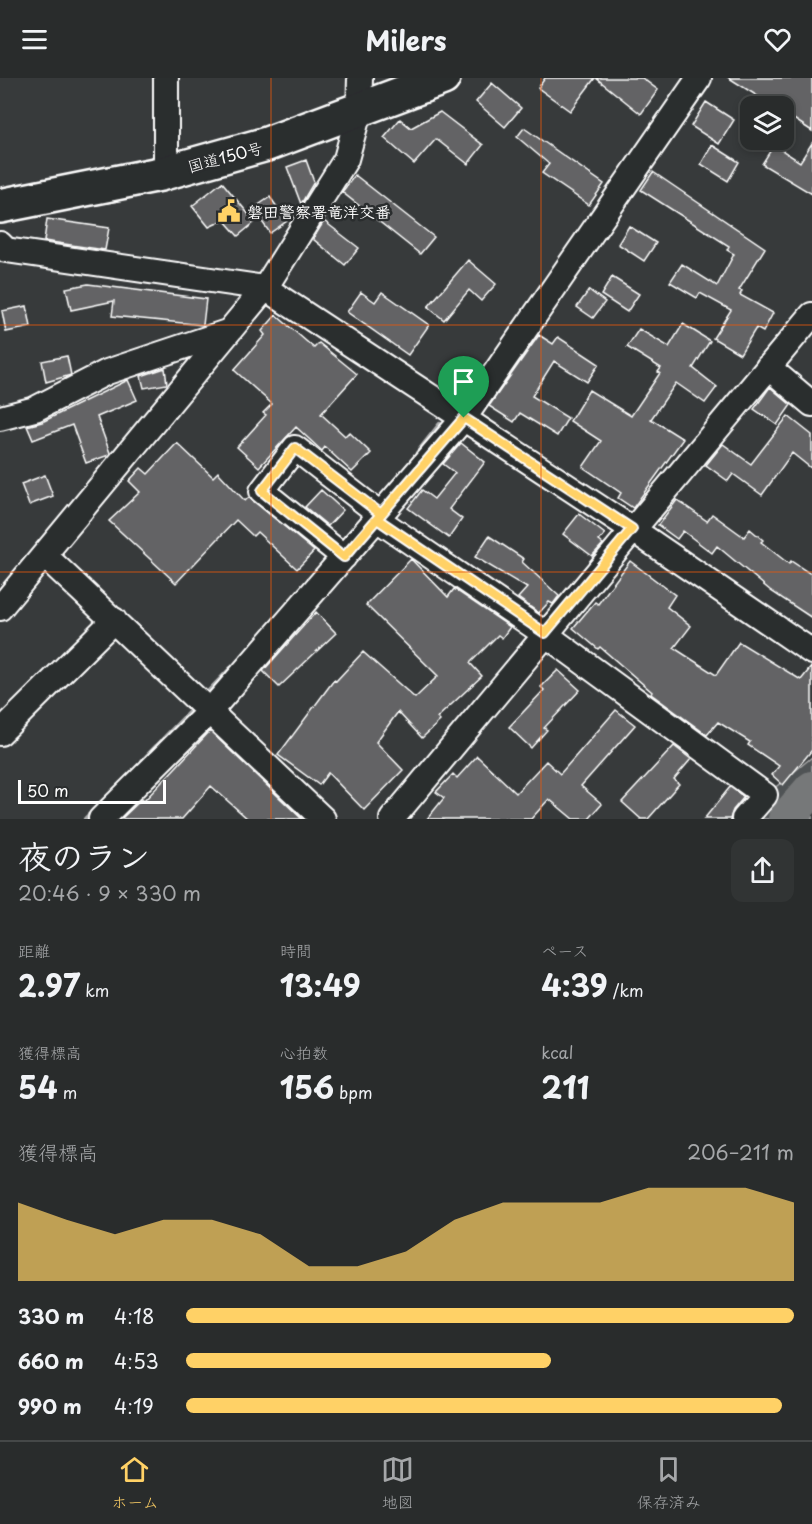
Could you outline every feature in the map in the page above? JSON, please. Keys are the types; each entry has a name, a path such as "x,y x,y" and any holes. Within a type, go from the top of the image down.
{"highway":[{"name":"国道150号","path":"0,206 166,172 267,144 359,112 410,84 443,78"}],"street":[{"path":"166,78 166,172"},
{"path":"0,608 265,288 346,159 356,132 360,78"},
{"path":"101,819 209,710 340,554 464,418 699,78"},
{"path":"0,244 6,250 265,288 632,529 812,652"},
{"path":"392,819 812,315"},
{"path":"0,418 35,409 107,372 229,332"},
{"path":"768,368 812,404"},
{"path":"340,554 262,491 295,448 377,513 765,795 744,819"},
{"path":"44,555 323,819"},
{"path":"0,733 114,620"}],"shaded area":[{"path":"812,757 812,819 744,819 760,800"}],"building":[{"path":"545,78 595,78 570,111 538,88"},
{"path":"596,78 642,78 658,90 641,114"},
{"path":"729,78 812,78 812,131 794,119 794,96 757,96"},
{"path":"492,83 521,108 505,127 476,102"},
{"path":"706,102 734,120 719,144 691,126"},
{"path":"440,112 483,145 468,164 436,139 414,164 384,138 400,119 411,128"},
{"path":"524,128 604,184 589,205 542,173 549,164 517,137"},
{"path":"812,143 812,194 762,164 771,150 782,150 800,162"},
{"path":"712,145 739,162 728,181 701,164"},
{"path":"306,160 314,182 301,204 287,167"},
{"path":"653,172 765,248 739,290 742,291 740,295 773,313 763,332 756,328 740,354 713,338 731,310 700,293 697,298 670,282 682,264 717,286 734,254 727,250 729,246 641,190"},
{"path":"355,175 434,237 420,254 342,192"},
{"path":"222,182 255,222 238,236 224,220 209,227 192,206"},
{"path":"270,197 287,221 270,233 253,209"},
{"path":"47,219 109,228 105,250 44,241"},
{"path":"324,221 359,248 345,265 313,239"},
{"path":"629,226 656,243 644,261 618,244"},
{"path":"468,260 496,284 481,301 469,290 444,320 428,307"},
{"path":"612,277 639,294 627,312 601,295"},
{"path":"88,284 206,299 203,325 112,316 114,301 71,310 66,288"},
{"path":"589,290 605,302 593,318 577,307"},
{"path":"361,292 375,302 382,292 429,325 408,355 347,312"},
{"path":"27,306 31,327 6,332 2,311"},
{"path":"276,315 314,348 319,343 357,374 321,414 345,436 349,432 371,453 352,472 325,447 322,451 296,427 259,467 237,447 266,415 263,413 272,404 234,370 265,335 262,331"},
{"path":"683,324 710,341 693,368 717,387 705,403 676,383 651,419 683,439 633,508 618,498 621,493 583,467 601,441 570,421 589,390 631,416 660,373 658,372 661,368 627,347 639,329 669,347"},
{"path":"539,335 553,344 558,337 599,364 587,382 554,361 532,396 568,418 557,436 520,413 514,422 489,406"},
{"path":"67,356 71,375 46,382 42,361"},
{"path":"165,368 167,384 144,388 141,376"},
{"path":"128,380 137,400 97,417 109,455 86,463 72,425 33,440 27,426 42,422"},
{"path":"770,387 791,405 777,425 754,409"},
{"path":"788,416 812,435 812,469 792,453 762,495 733,474 728,481 706,465 723,444 751,464"},
{"path":"177,443 213,477 218,472 245,501 249,497 314,551 297,569 257,532 253,536 236,520 176,583 109,521 140,492 129,481 141,468 148,474"},
{"path":"461,443 485,462 449,509 462,519 449,538 408,508 422,490 434,499 455,473 443,464"},
{"path":"45,475 53,496 29,505 21,484"},
{"path":"321,490 343,510 328,526 305,507"},
{"path":"677,500 707,521 712,514 744,537 750,529 763,540 761,542 789,564 791,561 812,575 812,618 771,591 717,546 712,553 683,531 677,539 658,525"},
{"path":"579,514 605,534 599,541 603,544 592,556 563,534"},
{"path":"489,536 524,559 522,562 559,596 553,604 549,602 539,613 518,598 527,588 475,557"},
{"path":"411,559 448,597 454,589 510,627 502,638 498,635 470,663 482,676 437,718 440,721 422,738 398,712 376,742 403,770 364,810 328,773 319,785 278,755 334,680 336,681 363,652 415,698 438,676 366,605"},
{"path":"630,561 675,595 667,607 691,626 674,648 716,675 739,642 801,680 812,666 812,750 783,785 772,775 779,766 748,745 750,742 718,722 707,735 651,694 652,692 600,647 598,649 573,628 595,602 598,604"},
{"path":"316,612 336,633 279,687 263,671"},
{"path":"558,670 580,690 544,728 547,730 531,748 509,727 544,690 541,687"},
{"path":"616,710 635,725 581,786 602,804 589,819 573,819 549,799 531,819 427,819 444,798 436,792 453,774 457,778 477,756 516,793 546,761 560,774"},
{"path":"210,731 302,819 248,819 211,786 182,819 121,819 142,799 144,801"},
{"path":"674,746 691,759 674,779 679,784 648,819 641,819 622,802"},
{"path":"730,787 744,797 733,810 730,819 704,819"}],"waterway":[{"path":"418,453 440,425"},
{"path":"203,698 231,669"},
{"path":"143,761 196,706"},
{"path":"786,819 812,789"},
{"path":"86,819 96,809"}],"place":[{"name":"磐田警察署竜洋交番","path":"229,211"}],"route":[{"path":"464,418 381,514 344,557 262,491 295,448 381,514 377,519 545,633 632,529 464,418"}]}
